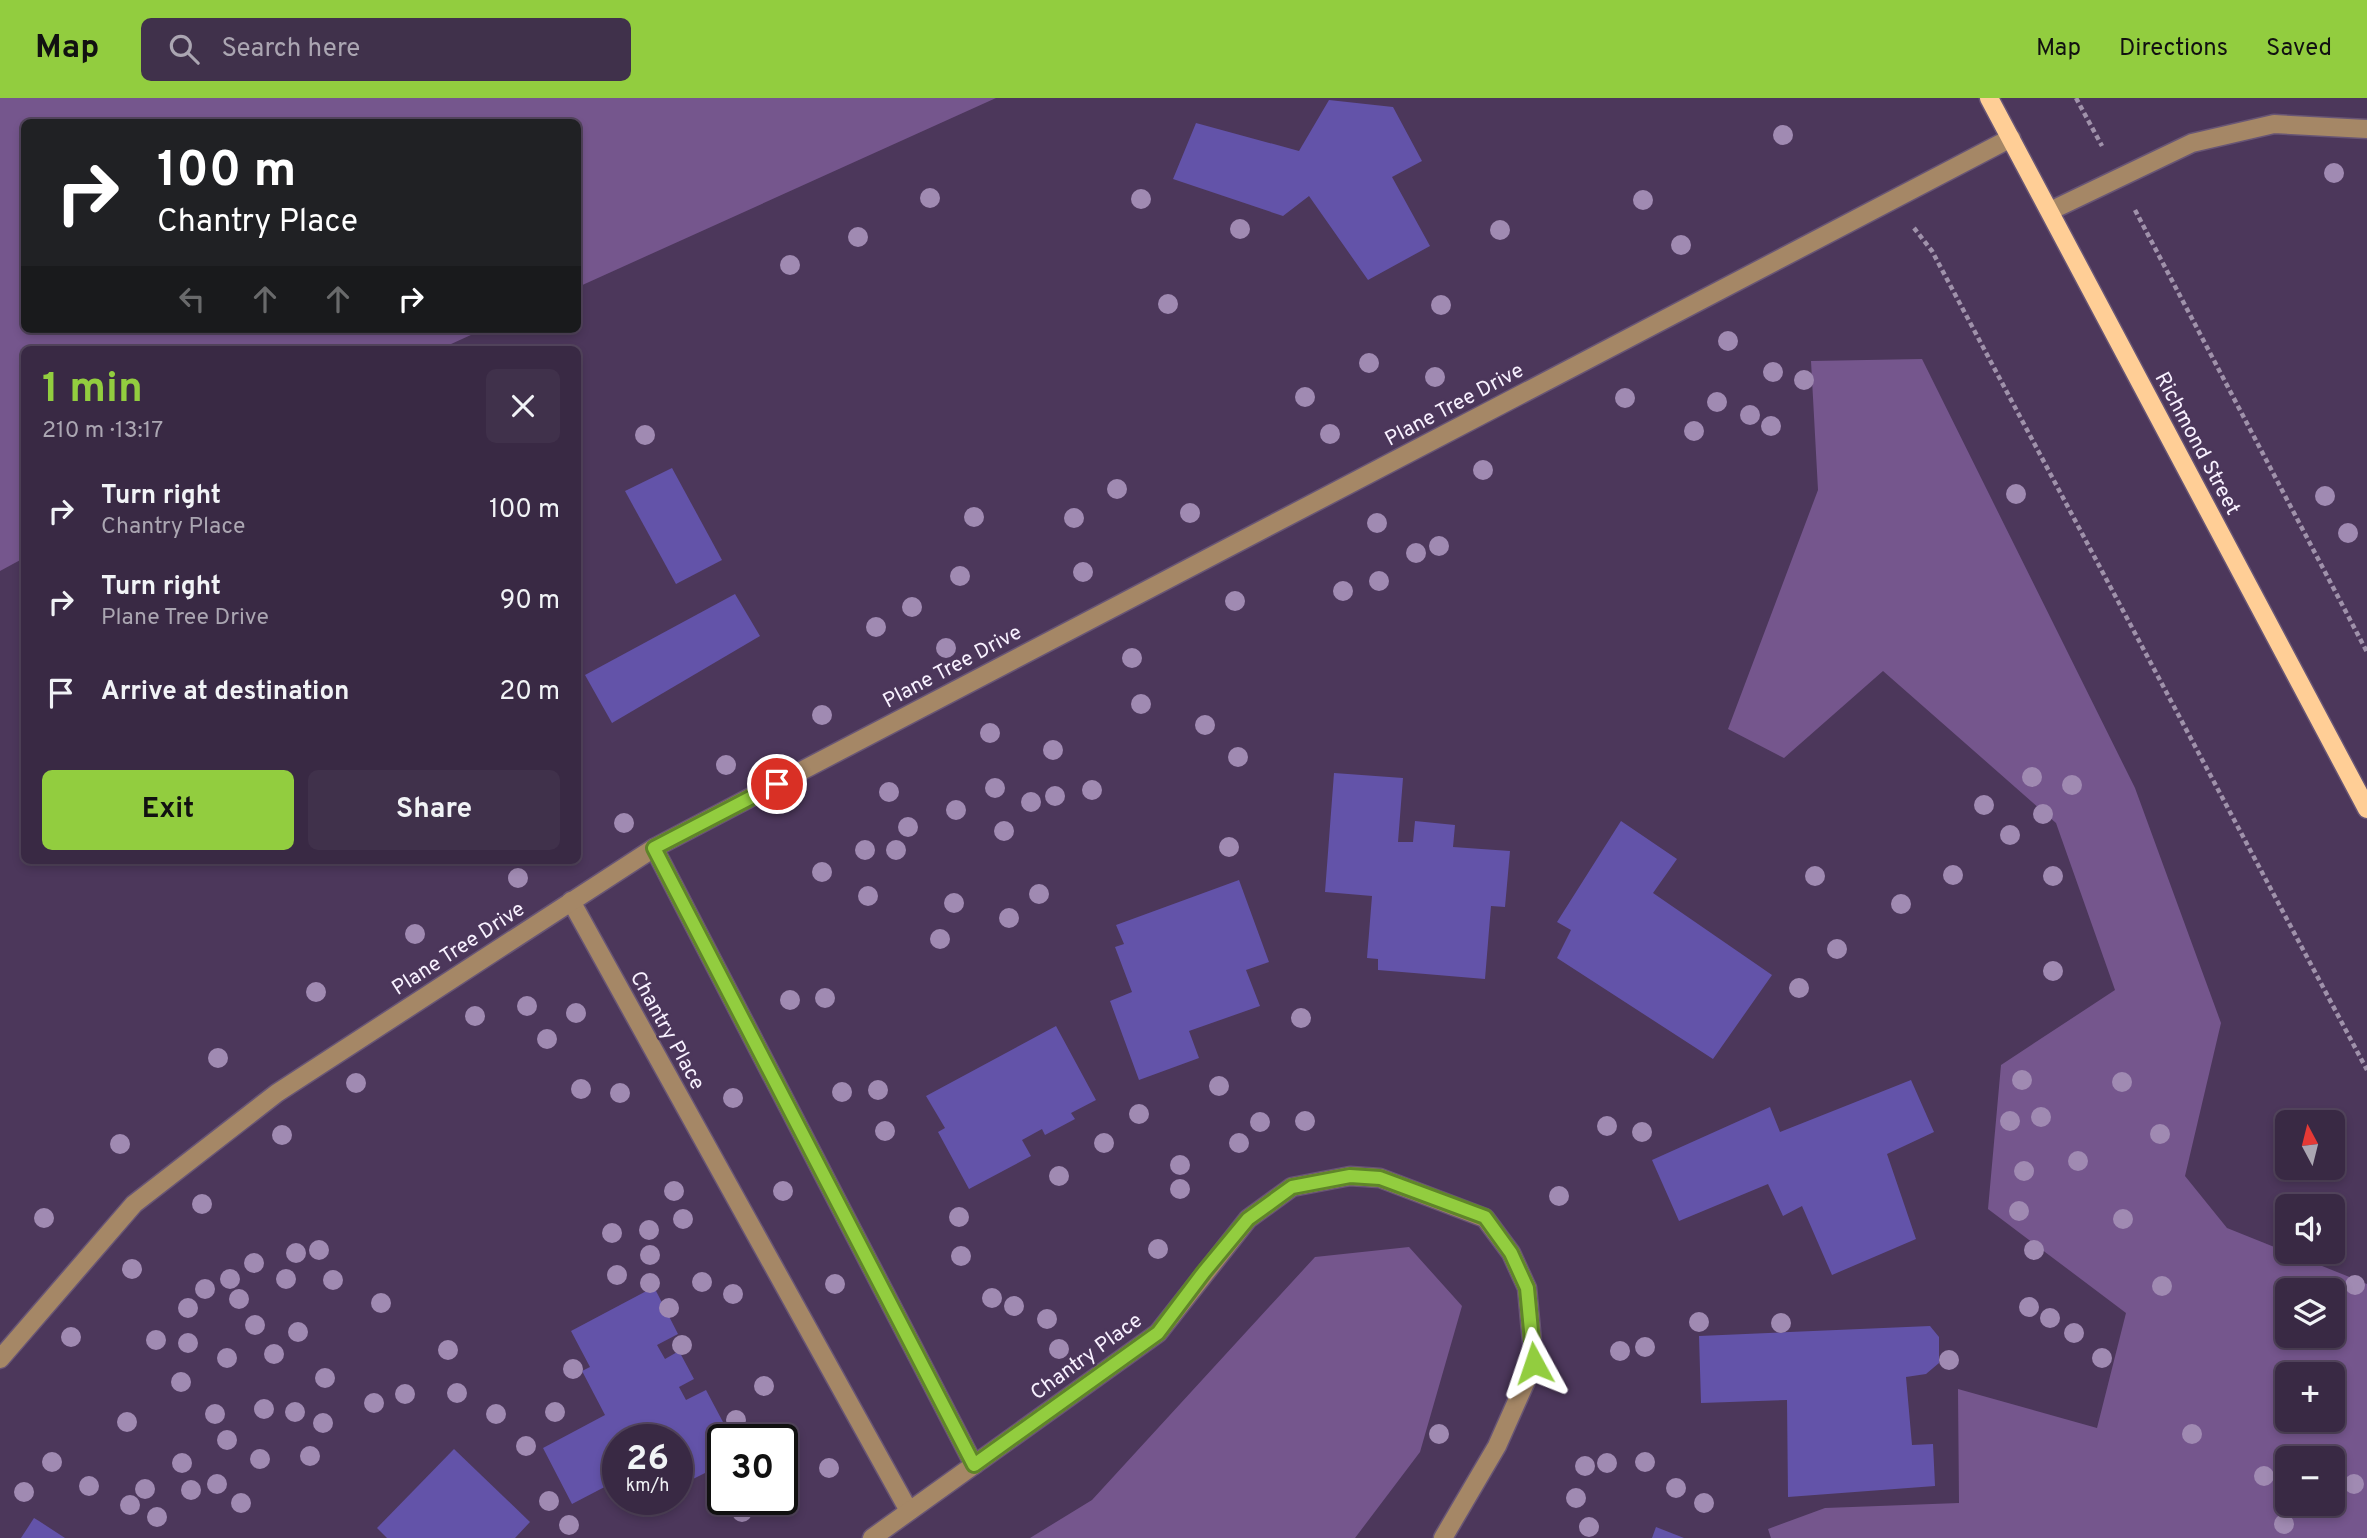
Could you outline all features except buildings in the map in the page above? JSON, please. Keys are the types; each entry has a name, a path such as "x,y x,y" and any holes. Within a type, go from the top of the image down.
{"main road":[{"name":"Richmond Street","path":"1989,98 2367,809"}],"street":[{"path":"2050,211 2192,143 2274,124 2367,128"},
{"name":"Plane Tree Drive","path":"0,1359 134,1203 277,1093 654,848 2011,138"},
{"path":"654,848 974,1465"},
{"name":"Chantry Place","path":"571,901 909,1511"},
{"name":"Chantry Place","path":"872,1538 1158,1333 1248,1219 1292,1187 1350,1176 1380,1178 1485,1217 1511,1253 1527,1288 1534,1363 1497,1446 1443,1538"}],"path":[{"path":"2076,98 2367,652"},
{"path":"1892,200 1932,251 2367,1070"}],"shaded area":[{"path":"0,98 996,98 581,286 581,119 21,119 21,333 475,333 447,346 21,346 21,560 0,571"},
{"path":"1922,359 2135,788 2221,1023 2185,1176 2227,1228 2275,1247 2275,1264 2317,1264 2367,1284 2367,1538 1771,1538 1768,1529 1825,1508 1959,1503 1958,1389 2097,1428 2126,1313 1988,1209 2001,1065 2115,990 2056,823 1883,671 1784,758 1728,729 1818,490 1811,361"},
{"path":"1409,1247 1462,1306 1420,1452 1355,1538 1030,1538 1092,1500 1315,1257"}],"route":[{"path":"777,784 654,848 974,1465 1158,1333 1248,1219 1292,1187 1350,1176 1380,1178 1485,1217 1511,1253 1527,1288 1534,1363"}]}
